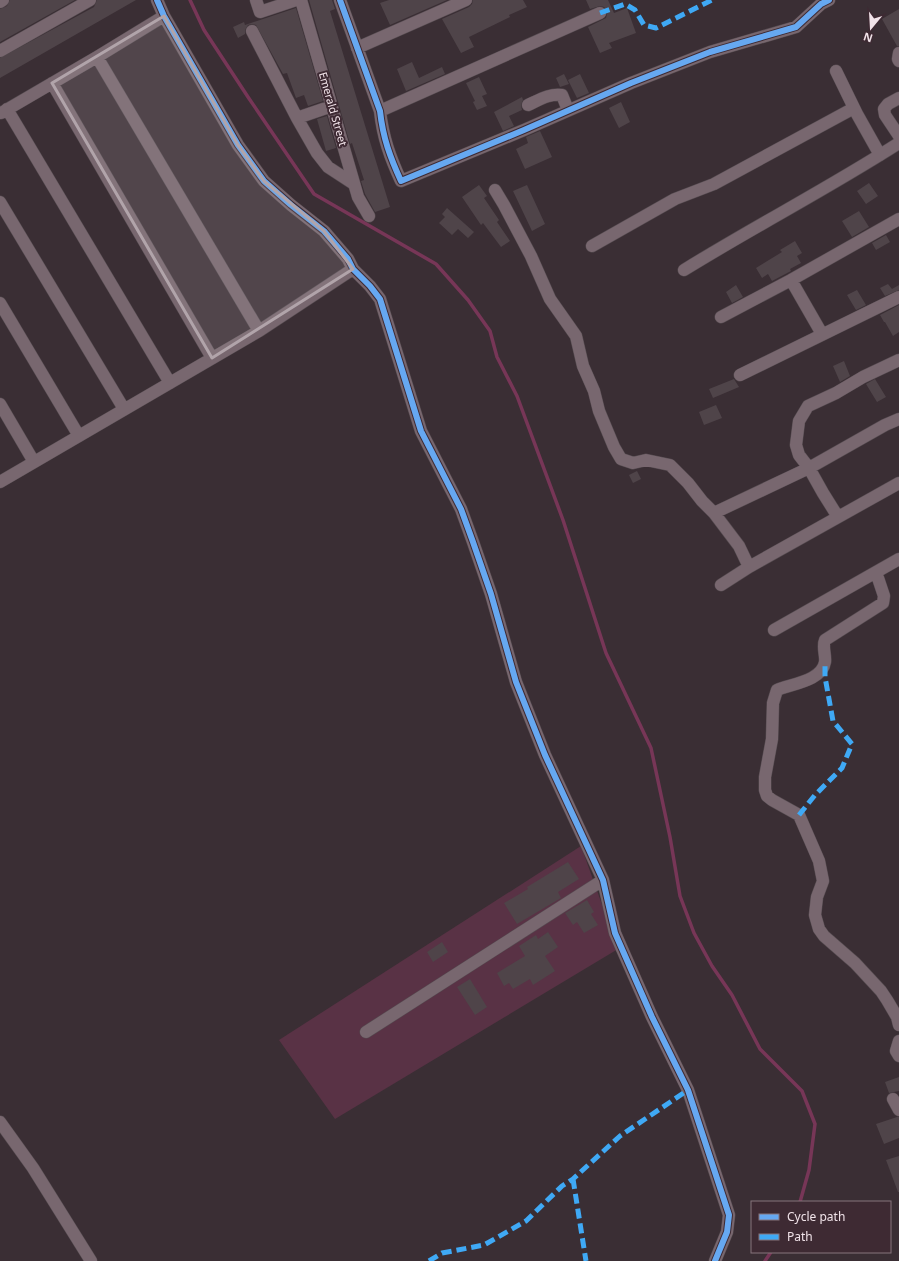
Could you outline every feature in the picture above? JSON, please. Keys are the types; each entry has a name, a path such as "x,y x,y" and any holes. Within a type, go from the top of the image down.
{"street":[{"path":"0,52 90,0"},
{"path":"157,0 164,16 238,145 264,181 324,231 348,259 353,269 370,286 380,299 421,431 461,509 492,594 516,682 544,755 603,880 615,933 652,1017 688,1090 729,1215 727,1232 715,1261"},
{"path":"256,0 260,12 296,0"},
{"name":"Emerald Street","path":"301,0 358,197 369,216"},
{"path":"340,0 380,111 389,153 403,184 631,83 710,52 796,27 821,4 829,0"},
{"path":"357,48 466,0"},
{"path":"380,111 600,13"},
{"path":"164,16 4,111 170,383"},
{"path":"252,31 317,153 328,167 354,184"},
{"path":"899,53 899,61"},
{"path":"97,57 258,331"},
{"path":"836,71 854,108 880,155"},
{"path":"52,83 212,358"},
{"path":"528,105 557,94 562,95 568,110"},
{"path":"899,98 888,104 884,109 899,136"},
{"path":"297,118 332,106"},
{"path":"592,246 675,199 714,184 854,108"},
{"path":"684,270 756,226 781,214 880,155 899,142"},
{"path":"495,190 531,256 550,299 576,336 583,366 594,391 599,410 614,448 621,458 633,463 646,460 670,465 714,513 739,546 749,567"},
{"path":"0,202 124,409"},
{"path":"721,317 791,280 899,219"},
{"path":"0,482 258,331 353,269"},
{"path":"791,280 822,334"},
{"path":"740,375 899,297"},
{"path":"0,303 79,436"},
{"path":"838,517 799,454 796,444 799,421 808,406 899,360"},
{"path":"0,404 34,462"},
{"path":"714,513 809,468 884,425 899,419"},
{"path":"721,585 749,567 899,483"},
{"path":"774,630 899,559"},
{"path":"876,572 884,596 883,604 825,640 825,663 822,670 816,675 808,680 777,690 773,703 772,739 765,777 765,790 767,796 772,800 799,815 819,861 822,881 817,897 815,915 819,929 824,936 855,963 880,991 897,1017 899,1025"},
{"path":"366,1032 603,880"},
{"path":"899,1041 896,1051 899,1056"},
{"path":"0,1122 33,1168 91,1261"}],"highlighted area":[{"path":"164,16 238,145 264,181 324,231 353,269 212,358 52,83"}],"shaded area":[{"path":"581,846 618,949 335,1119 279,1040"}],"building":[{"path":"10,0 75,0 0,42 0,9 7,6"},
{"path":"97,0 136,0 0,78 0,58 94,7"},
{"path":"309,0 332,0 335,9 330,11 390,207 375,212 365,194 361,181 364,180 352,143 350,144"},
{"path":"389,0 447,0 390,25 380,3"},
{"path":"473,0 523,0 527,7 469,37 474,47 461,53 442,19 469,7"},
{"path":"586,0 608,0 614,13 627,8 636,33 609,43 612,48 600,53 588,27 606,18 607,10 600,6 590,9"},
{"path":"296,8 323,101 308,106 304,95 296,98 287,73 283,74 256,25 248,25 245,30 245,34 238,38 233,27 244,22 245,25"},
{"path":"899,9 899,46 897,46 882,19"},
{"path":"412,62 419,78 442,67 445,74 406,91 397,69"},
{"path":"564,74 569,84 560,87 556,78"},
{"path":"580,74 589,93 577,98 568,80"},
{"path":"479,77 487,94 482,96 487,106 477,110 473,102 475,101 466,83"},
{"path":"522,97 522,110 509,116 514,126 503,131 494,112"},
{"path":"621,102 630,122 619,128 609,108"},
{"path":"327,116 336,148 326,151 317,119"},
{"path":"540,131 552,157 525,169 516,149 528,143 526,137"},
{"path":"869,183 878,196 866,204 857,191"},
{"path":"479,185 487,196 484,198 499,220 497,222 510,241 501,247 483,223 481,225 462,197"},
{"path":"527,185 545,224 532,231 513,191"},
{"path":"447,208 474,232 468,238 458,229 452,235 439,223 445,217 442,214"},
{"path":"859,211 869,227 852,237 842,221"},
{"path":"886,235 890,242 876,250 872,243"},
{"path":"795,241 802,253 797,256 801,263 790,269 791,271 772,281 768,274 762,278 756,268 782,252 780,250"},
{"path":"888,284 892,289 899,285 899,290 885,296 880,288"},
{"path":"736,285 743,297 732,303 726,292"},
{"path":"857,290 866,305 856,310 847,295"},
{"path":"899,305 899,332 893,336 880,315"},
{"path":"844,361 850,376 840,382 833,366"},
{"path":"734,379 739,387 713,398 709,389"},
{"path":"875,379 886,397 877,402 866,384"},
{"path":"716,405 722,418 704,425 699,412"},
{"path":"637,471 641,479 633,483 629,475"},
{"path":"568,862 579,879 558,892 561,898 517,924 504,903"},
{"path":"587,900 594,912 591,914 598,925 584,933 577,922 573,925 565,913"},
{"path":"548,932 558,947 545,956 555,971 533,985 530,979 513,989 509,983 504,986 497,973 525,956 519,946 536,935 538,939"},
{"path":"442,942 448,952 433,962 427,952"},
{"path":"470,979 487,1007 475,1015 457,987"},
{"path":"899,1077 899,1091 889,1093 885,1082"},
{"path":"899,1117 899,1138 884,1144 876,1124"},
{"path":"899,1156 899,1192 898,1192 886,1160"}],"waterway":[{"path":"190,0 204,30 314,194 436,264 468,300 490,331 497,357 517,396 563,520 606,653 651,748 670,837 680,896 694,933 712,966 732,995 760,1049 802,1091 815,1124 809,1170 800,1201"},
{"path":"765,1261 770,1253"}],"marked path":[{"path":"600,13 625,4 635,10 644,25 656,28 712,0"},
{"path":"799,815 815,795 842,768 852,744 833,721 825,677 825,663"},
{"path":"429,1261 442,1253 484,1245 526,1221 562,1186 573,1179 620,1136 688,1090"},
{"path":"573,1179 586,1261"}],"cycle path":[{"path":"157,0 164,16 238,145 264,181 324,231 348,259 353,269 370,286 380,299 421,431 461,509 473,542 491,594 516,682 545,755 603,880 615,933 652,1017 688,1090 729,1215 727,1232 715,1261"},
{"path":"340,0 380,111 388,147 401,181 524,130 631,83 710,52 796,27 821,4 829,0"}]}
